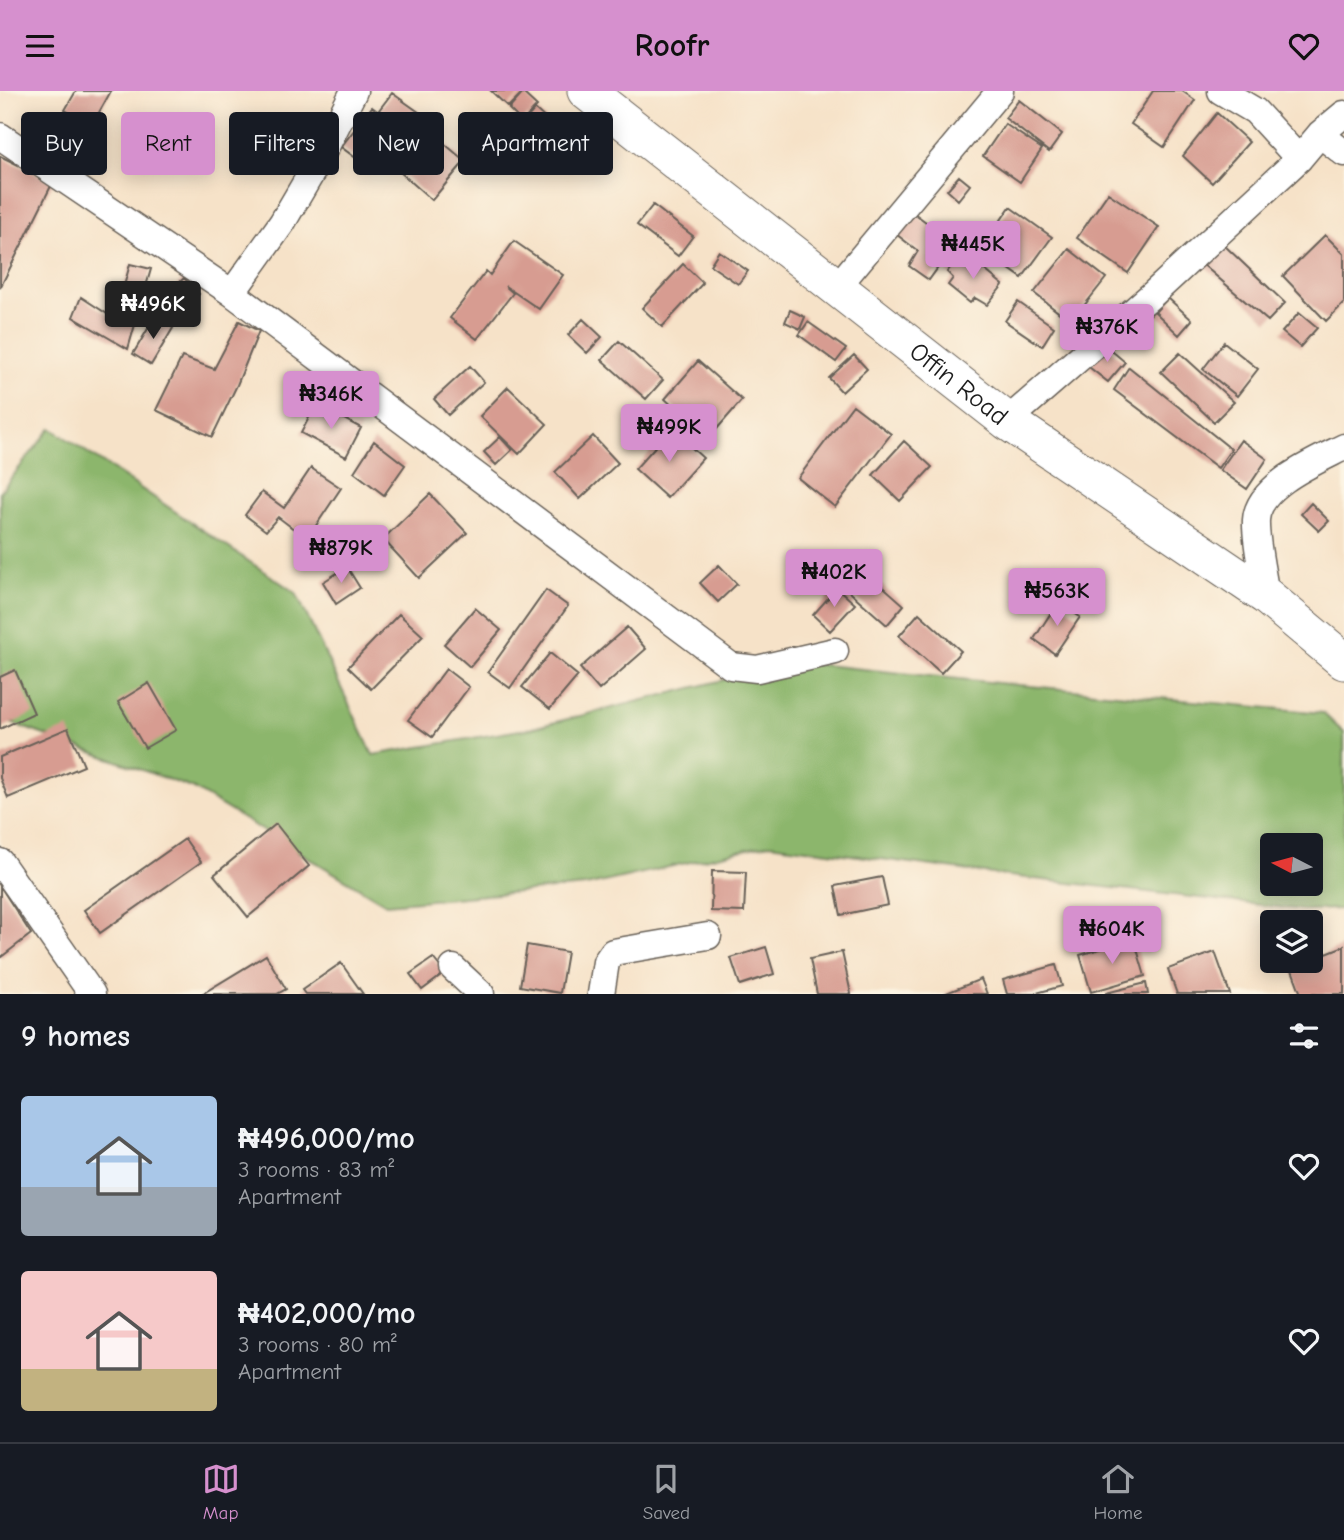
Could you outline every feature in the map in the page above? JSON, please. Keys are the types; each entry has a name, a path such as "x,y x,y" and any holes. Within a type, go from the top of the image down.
{"street":[{"path":"232,293 282,223 319,160 354,91"},
{"name":"Offin Road","path":"586,91 1007,421 1266,596 1344,661"},
{"path":"837,287 1000,91"},
{"path":"1221,91 1255,111 1298,159"},
{"path":"1007,421 1154,293 1344,114"},
{"path":"1320,134 1344,153"},
{"path":"0,136 232,293 731,666 757,669 835,651"},
{"path":"1266,596 1256,520 1259,505 1291,475 1344,447"},
{"path":"0,862 92,994"},
{"path":"601,994 606,962 613,952 708,936"},
{"path":"453,968 481,994"}],"green space":[{"path":"51,428 296,593 373,755 532,728 795,662 1323,713 1344,733 1344,909 1304,910 1000,875 769,844 586,886 386,904 192,788 0,719 0,492"}],"building":[{"path":"76,91 111,91 99,112 65,110"},
{"path":"491,91 524,91 508,107"},
{"path":"1153,91 1182,91 1195,100 1164,147 1131,124"},
{"path":"392,93 419,112 382,112 379,110"},
{"path":"523,93 537,106 531,112 512,112 509,109"},
{"path":"1019,100 1062,134 1049,152 1005,118"},
{"path":"1217,113 1249,142 1212,183 1183,156"},
{"path":"1005,124 1042,149 1020,182 983,156"},
{"path":"353,132 353,156 341,147"},
{"path":"444,143 458,155 458,169 432,200 403,175 444,175"},
{"path":"0,156 21,166 21,175 39,175 53,182 0,288"},
{"path":"959,176 970,185 958,200 947,190"},
{"path":"1108,193 1159,227 1128,273 1077,238"},
{"path":"653,205 693,236 678,256 637,225"},
{"path":"1010,207 1052,237 1022,278 981,249"},
{"path":"914,213 955,244 929,280 909,266 918,251 896,234"},
{"path":"1325,235 1344,254 1344,303 1326,321 1283,276"},
{"path":"514,241 563,275 539,309 505,286 513,293 477,339 450,318 486,271 490,275"},
{"path":"1224,245 1285,303 1268,321 1200,262"},
{"path":"1069,249 1106,278 1071,322 1034,293"},
{"path":"719,251 748,271 738,284 710,265"},
{"path":"963,252 1003,285 987,305 975,298 970,303 948,285 953,278 947,272"},
{"path":"130,264 151,269 128,349 73,317 81,297 115,319"},
{"path":"683,264 703,283 662,327 642,308"},
{"path":"184,278 199,294 174,318 159,303"},
{"path":"1168,298 1192,320 1179,335 1155,312"},
{"path":"1018,302 1054,327 1042,346 1005,321"},
{"path":"790,310 805,317 800,329 785,322"},
{"path":"1299,313 1317,328 1300,347 1282,332"},
{"path":"155,317 173,328 151,365 133,354"},
{"path":"583,319 602,337 587,353 568,335"},
{"path":"239,321 259,331 212,437 156,410 182,357 214,369"},
{"path":"808,322 846,349 836,362 799,335"},
{"path":"619,341 663,380 646,399 602,360"},
{"path":"1224,342 1258,369 1237,396 1203,369"},
{"path":"1106,346 1125,362 1108,382 1089,367"},
{"path":"1180,353 1234,402 1214,422 1161,372"},
{"path":"854,355 867,369 842,392 829,378"},
{"path":"698,361 742,400 709,438 665,399"},
{"path":"470,366 484,382 448,415 434,399"},
{"path":"1129,367 1231,449 1218,468 1114,390"},
{"path":"508,387 547,424 519,454 480,416"},
{"path":"316,404 361,428 346,457 301,433"},
{"path":"853,405 891,434 835,507 798,478"},
{"path":"671,429 703,458 667,498 635,469"},
{"path":"593,436 618,463 580,499 555,472"},
{"path":"500,437 512,450 496,465 484,452"},
{"path":"1241,440 1267,459 1247,489 1220,470"},
{"path":"374,441 405,465 384,495 354,472"},
{"path":"904,441 932,467 900,501 873,475"},
{"path":"311,468 341,488 307,539 278,517 266,531 245,515 262,492 284,508"},
{"path":"430,494 467,533 419,578 383,539"},
{"path":"1311,503 1329,521 1319,531 1301,514"},
{"path":"719,565 737,584 718,602 700,583"},
{"path":"860,566 904,605 887,625 843,586"},
{"path":"347,567 360,588 336,604 323,582"},
{"path":"837,588 855,604 830,631 813,615"},
{"path":"546,590 568,606 510,688 488,672"},
{"path":"1058,602 1080,617 1055,654 1034,639"},
{"path":"475,608 501,630 470,667 444,644"},
{"path":"919,613 961,651 941,673 899,636"},
{"path":"399,614 423,636 371,689 348,667"},
{"path":"627,627 646,649 599,690 580,668"},
{"path":"550,653 578,676 550,709 522,687"},
{"path":"446,669 469,687 432,737 408,720"},
{"path":"15,670 34,713 0,729 0,677"},
{"path":"149,683 176,730 145,748 118,702"},
{"path":"68,728 84,766 8,798 0,778 0,757"},
{"path":"276,824 309,866 248,917 214,875"},
{"path":"185,839 201,862 100,933 84,910"},
{"path":"712,871 746,872 744,912 711,911"},
{"path":"882,877 888,905 841,915 835,886"},
{"path":"0,886 31,934 0,958"},
{"path":"1134,939 1145,976 1091,992 1080,955"},
{"path":"527,945 567,952 560,993 520,986"},
{"path":"1344,946 1344,994 1301,994 1293,973 1323,973 1323,954"},
{"path":"766,947 774,974 740,985 731,958"},
{"path":"842,952 851,994 817,994 810,959"},
{"path":"1215,952 1230,994 1177,994 1168,969"},
{"path":"266,955 286,989 277,994 202,994"},
{"path":"433,958 445,973 422,990 410,974"},
{"path":"341,963 363,994 305,994 302,990"},
{"path":"1056,965 1062,986 1033,994 1007,994 1003,980"},
{"path":"981,979 987,994 944,994"},
{"path":"1146,983 1148,994 1106,994 1106,993"}]}
